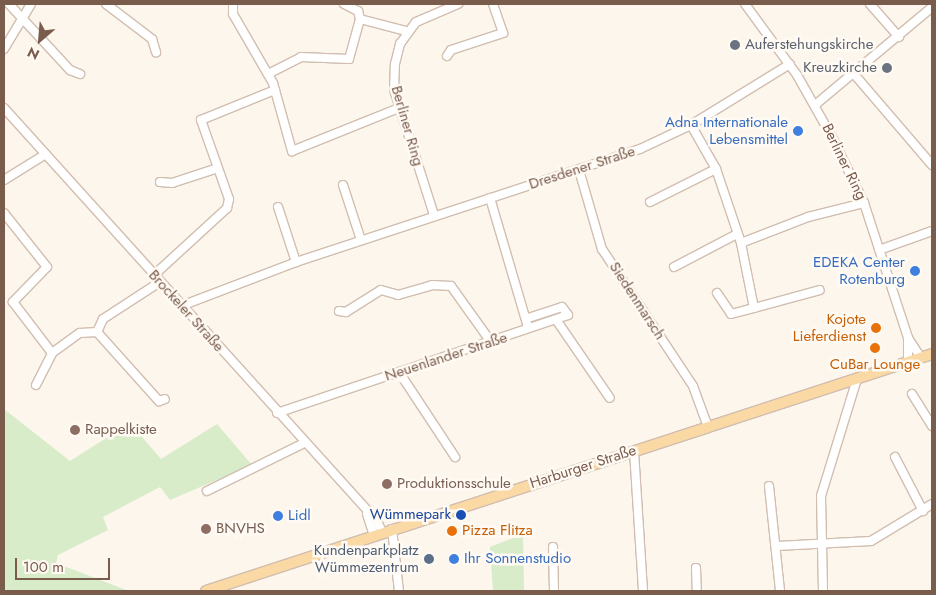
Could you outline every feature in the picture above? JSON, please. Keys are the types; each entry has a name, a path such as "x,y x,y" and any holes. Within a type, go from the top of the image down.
{"main road":[{"name":"Harburger Straße","path":"206,591 932,354"}],"street":[{"path":"9,4 70,70 80,74"},
{"path":"4,49 31,4"},
{"path":"106,4 152,39 156,52"},
{"path":"233,4 233,14 268,74 275,90 292,151 399,108"},
{"path":"344,4 406,31 426,15 454,4"},
{"path":"447,56 451,50 503,33 494,4"},
{"name":"Berliner Ring","path":"746,4 790,64 815,105 864,202 908,338 920,358"},
{"path":"870,4 899,37"},
{"path":"815,105 899,37 932,7"},
{"path":"268,74 301,56 350,59 360,11"},
{"name":"Berliner Ring","path":"406,31 395,64 399,108 434,215"},
{"name":"Dresdener Straße","path":"181,306 193,298 296,262 434,215 640,149 691,125 790,64"},
{"path":"854,74 932,165"},
{"path":"154,275 227,208 230,198 201,120 275,90"},
{"name":"Brockeler Straße","path":"4,108 383,532"},
{"path":"691,125 716,169 735,235 741,243 754,308"},
{"path":"4,180 46,154"},
{"path":"160,182 172,183 218,168"},
{"path":"650,202 716,169"},
{"name":"Siedenmarsch","path":"579,170 602,248 693,386 708,427"},
{"path":"343,185 361,240"},
{"path":"490,198 528,331"},
{"path":"741,243 808,217 864,202"},
{"path":"278,207 296,262"},
{"path":"4,213 48,267 13,302 52,353"},
{"path":"879,250 932,231"},
{"path":"674,267 735,235"},
{"path":"97,332 103,319 160,282"},
{"path":"339,310 346,312 381,290 398,295 432,286 451,286 491,342"},
{"path":"717,293 731,314 820,290"},
{"path":"526,319 562,307 568,315 557,321 610,398"},
{"name":"Neuenlander Straße","path":"277,413 557,321"},
{"path":"36,386 52,353 80,333 97,332"},
{"path":"97,332 159,401 165,399"},
{"name":"Berliner Ring","path":"908,338 908,362"},
{"path":"398,372 454,457"},
{"path":"823,591 821,496 857,379"},
{"path":"912,394 932,426"},
{"path":"207,491 304,444"},
{"path":"634,451 643,591"},
{"path":"895,457 923,511"},
{"path":"769,486 777,546 780,591"},
{"path":"777,546 871,541 932,504"},
{"path":"383,532 398,591"},
{"path":"553,547 554,591"},
{"path":"696,568 697,591"}],"green space":[{"path":"4,409 70,461 130,423 161,459 217,424 252,465 170,500 160,487 103,517 108,530 58,555 56,563 129,591 4,591"},
{"path":"523,534 524,591 493,591 490,547"}],"place":[{"name":"Auferstehungskirche","path":"735,45"},
{"name":"Kreuzkirche","path":"887,68"},
{"name":"Adna Internationale Lebensmittel","path":"798,131"},
{"name":"EDEKA Center Rotenburg","path":"915,271"},
{"name":"Kojote Lieferdienst","path":"876,328"},
{"name":"CuBar Lounge","path":"875,348"},
{"name":"Rappelkiste","path":"75,430"},
{"name":"Produktionsschule","path":"387,484"},
{"name":"Wümmepark","path":"461,515"},
{"name":"Lidl","path":"278,516"},
{"name":"BNVHS","path":"206,529"},
{"name":"Pizza Flitza","path":"452,531"},
{"name":"Kundenparkplatz Wümmezentrum","path":"429,559"},
{"name":"Ihr Sonnenstudio","path":"454,559"}]}
